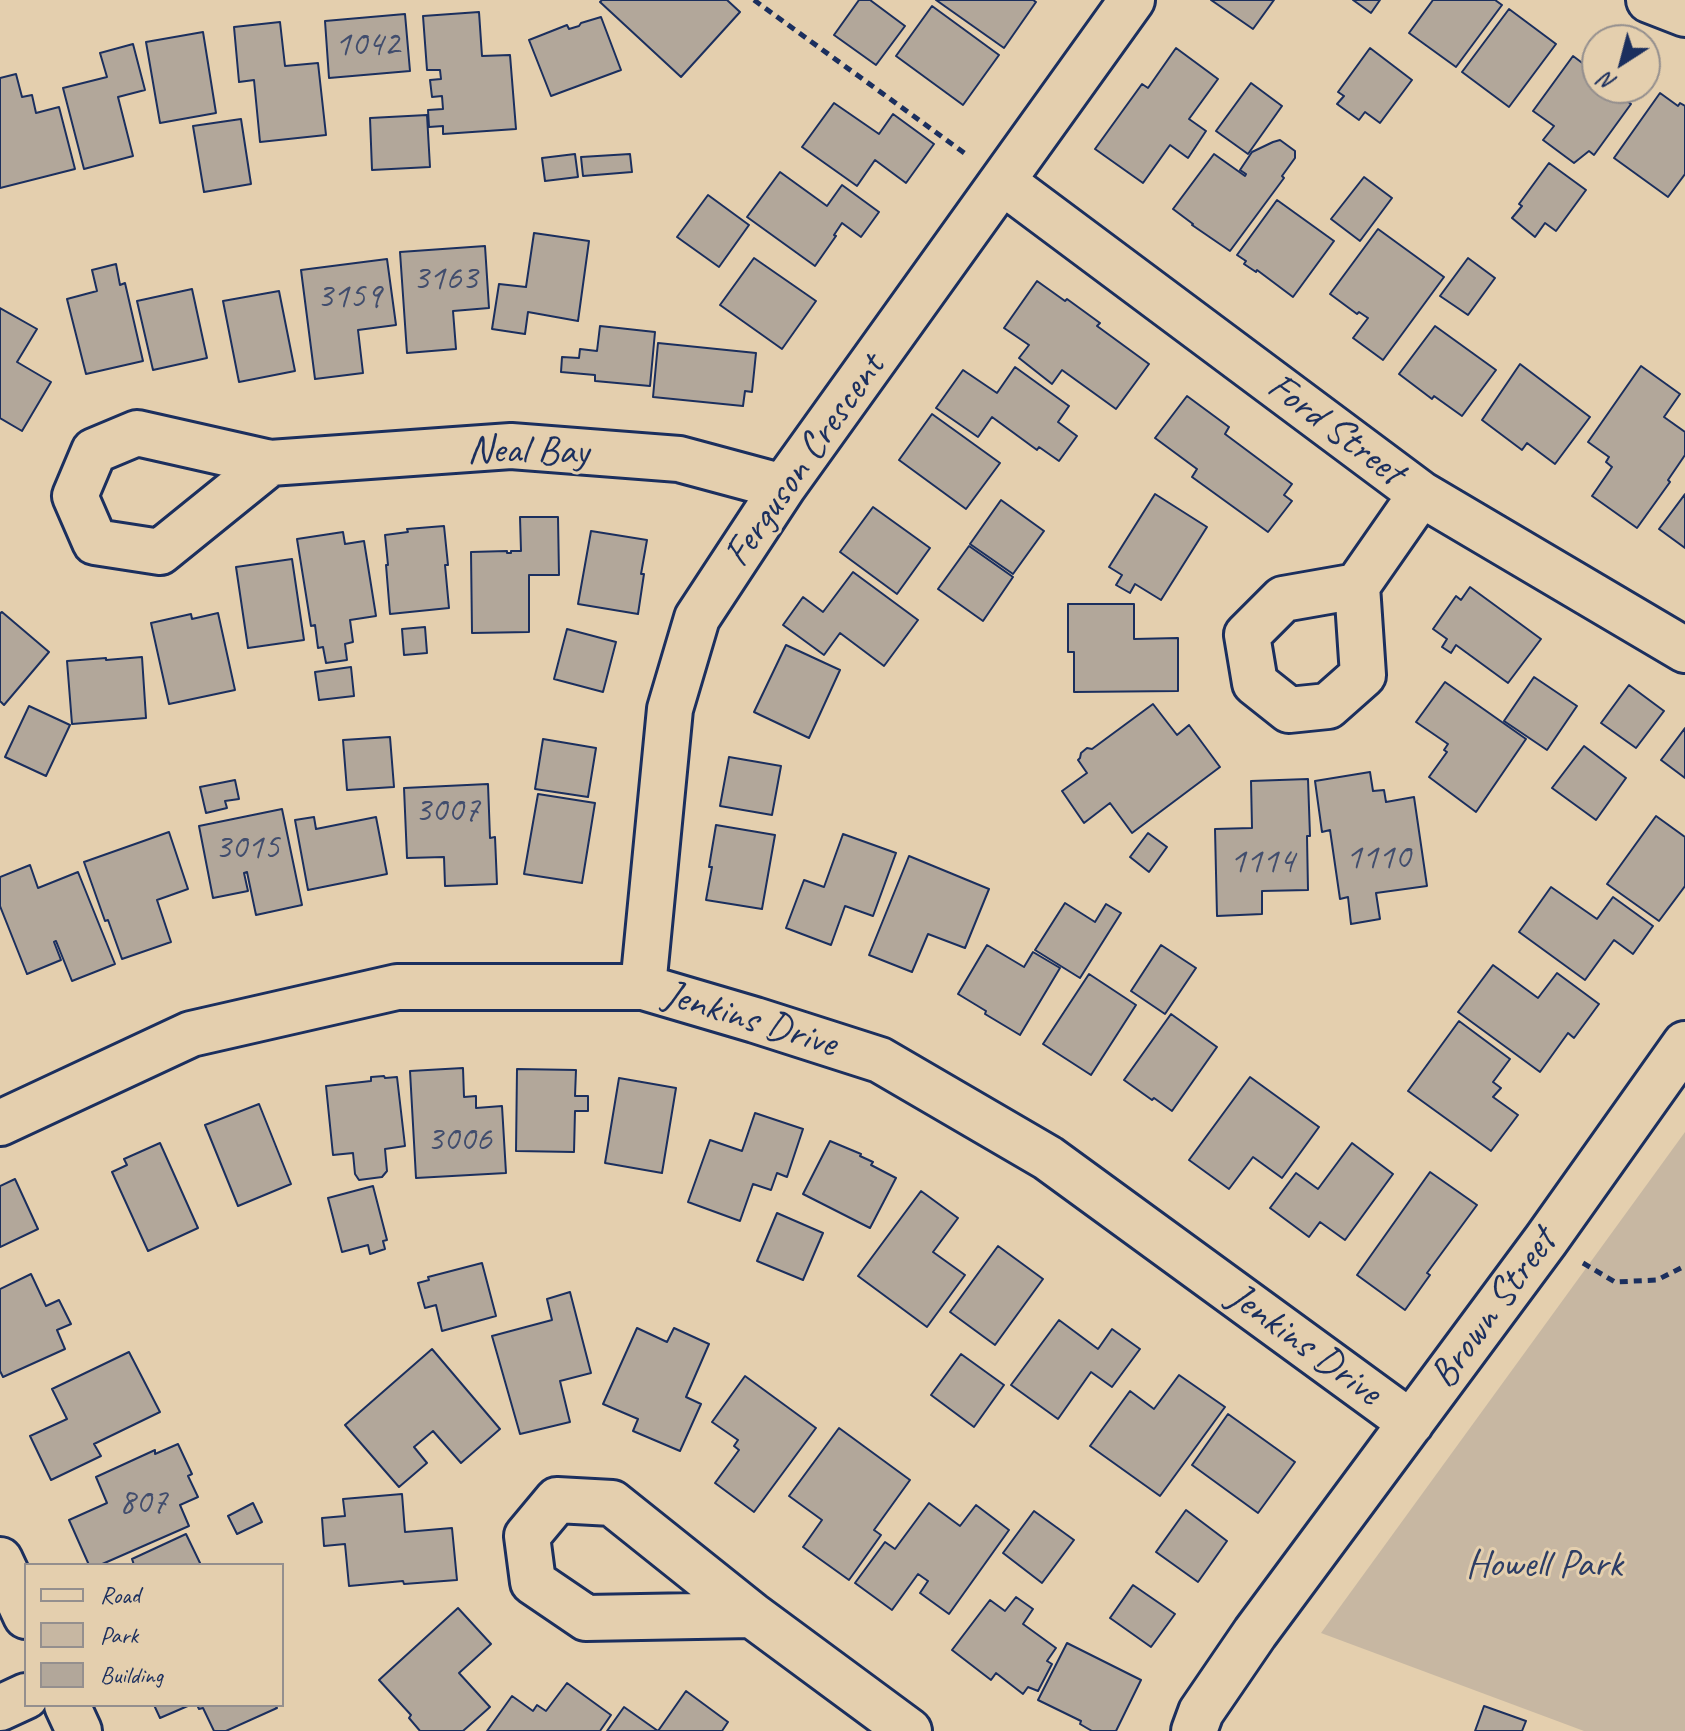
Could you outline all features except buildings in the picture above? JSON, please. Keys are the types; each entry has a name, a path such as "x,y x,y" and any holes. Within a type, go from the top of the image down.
{"street":[{"name":"Ferguson Crescent","path":"643,987 670,709 697,618 783,487 1132,0"},
{"path":"1649,0 1685,14"},
{"name":"Ford Street","path":"1003,182 1421,494 1685,650"},
{"name":"Neal Bay","path":"270,463 511,446 679,459 783,487"},
{"path":"1357,586 1421,494"},
{"name":"Jenkins Drive","path":"0,1123 191,1034 397,987 643,987 880,1060 1048,1158 1411,1423"},
{"name":"Brown Street","path":"1194,1731 1201,1712 1255,1633 1546,1240 1685,1044"},
{"path":"752,1615 586,1618 533,1582 527,1536 557,1500 612,1503 752,1615 909,1731"},
{"path":"0,1560 24,1612"},
{"path":"0,1708 24,1697"},
{"path":"68,1707 79,1731"}],"path":[{"path":"754,0 1003,182"},
{"path":"1546,1240 1615,1282 1657,1280 1685,1266"}],"green space":[{"name":"Howell Park","path":"1685,1132 1685,1731 1584,1731 1321,1633"}]}
